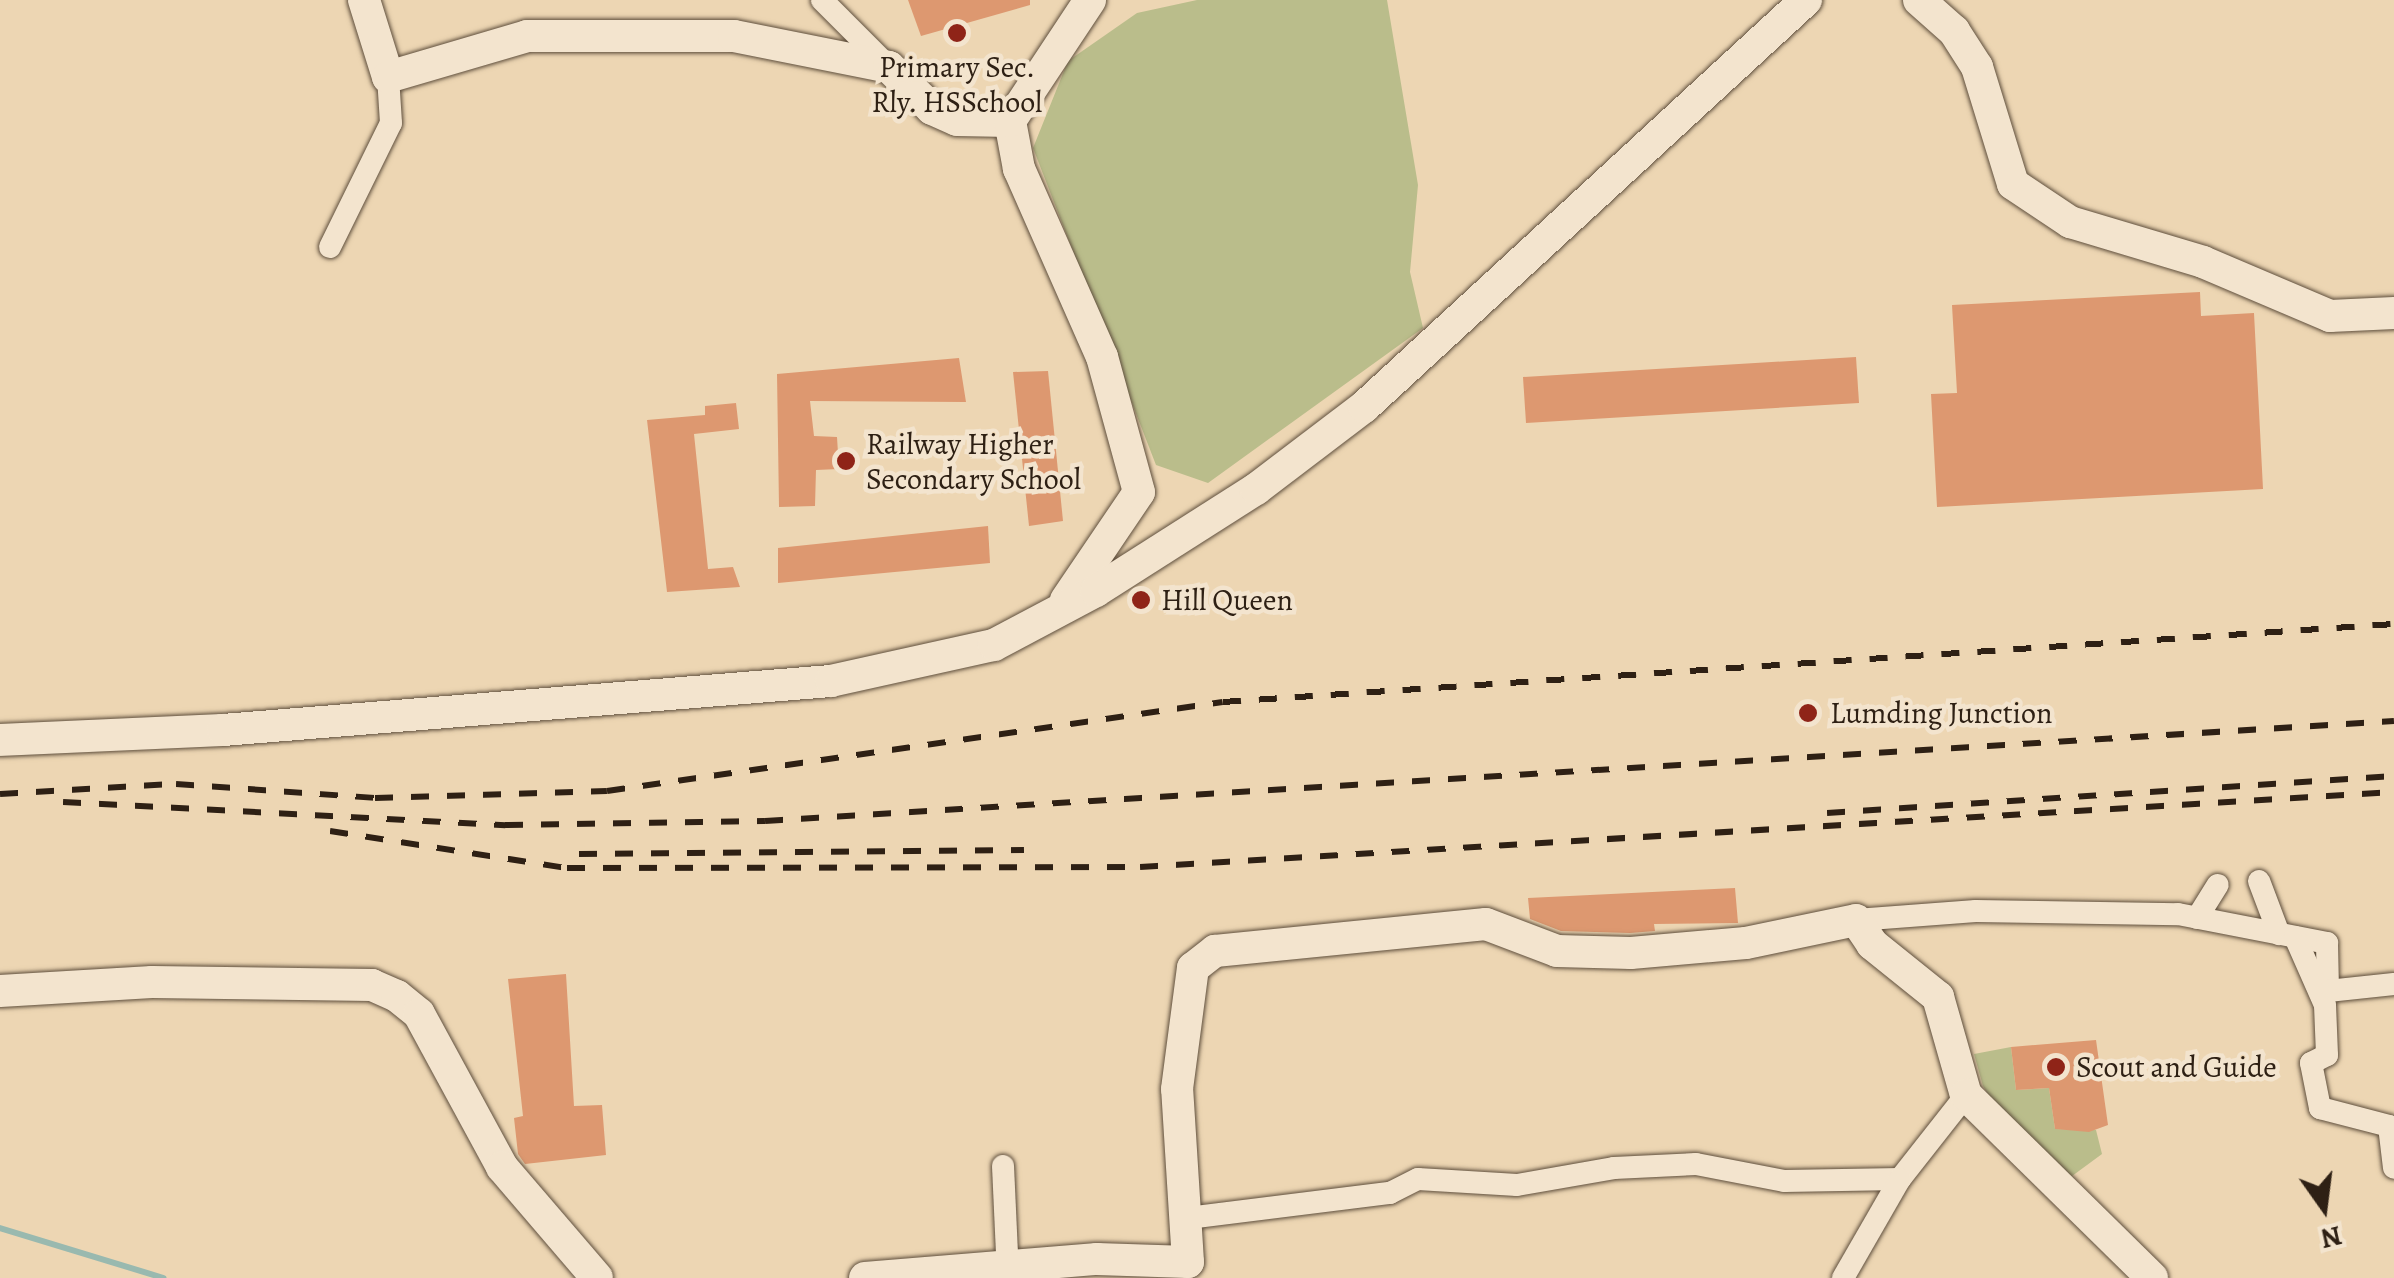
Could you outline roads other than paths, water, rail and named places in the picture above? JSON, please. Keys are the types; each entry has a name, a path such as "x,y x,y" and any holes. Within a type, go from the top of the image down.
{"main road":[{"path":"364,0 388,77 526,36 734,36 888,66 932,110 958,120 1010,121"},
{"path":"1060,610 1139,492 1106,368 1019,169 1010,121 1090,0"},
{"path":"0,740 223,730 831,680 994,645 1060,610 1256,489 1364,406 1806,0"},
{"path":"1918,0 1954,31 1977,67 2014,184 2070,222 2202,262 2330,316 2394,313"},
{"path":"865,1278 1007,1275 1096,1259 1190,1270 1178,1090 1192,968 1215,950 1486,924 1558,951 1632,953 1746,943 1856,920 1872,944 1938,997 1966,1095 2152,1278"},
{"path":"0,991 248,983 372,985 397,996 419,1014 502,1166 596,1278"}],"street":[{"path":"822,0 888,66"},
{"path":"330,247 391,122 388,77"},
{"path":"2259,881 2326,1005 2327,1055 2310,1063 2320,1108 2389,1126 2394,1168"},
{"path":"2198,918 2218,885"},
{"path":"1856,920 1976,910 2198,918 2327,943 2328,990 2394,984"},
{"path":"1843,1278 1900,1178 1966,1095"},
{"path":"1188,1218 1390,1192 1418,1179 1517,1184 1614,1168 1696,1164 1784,1181 1900,1178"},
{"path":"1003,1166 1007,1275"}],"waterway":[{"path":"0,1228 164,1278"}],"railway":[{"path":"0,794 176,784 375,798 607,791 1223,702 2394,624"},
{"path":"63,802 505,825 765,821 2394,721"},
{"path":"1827,813 2394,776"},
{"path":"330,831 567,868 1140,867 2394,792"},
{"path":"579,854 1024,850"}],"place":[{"name":"Primary Sec. Rly. HSSchool","path":"957,33"},
{"name":"Railway Higher Secondary School","path":"846,461"},
{"name":"Hill Queen","path":"1141,600"},
{"name":"Lumding Junction","path":"1808,713"},
{"name":"Scout and Guide","path":"2056,1067"}]}
